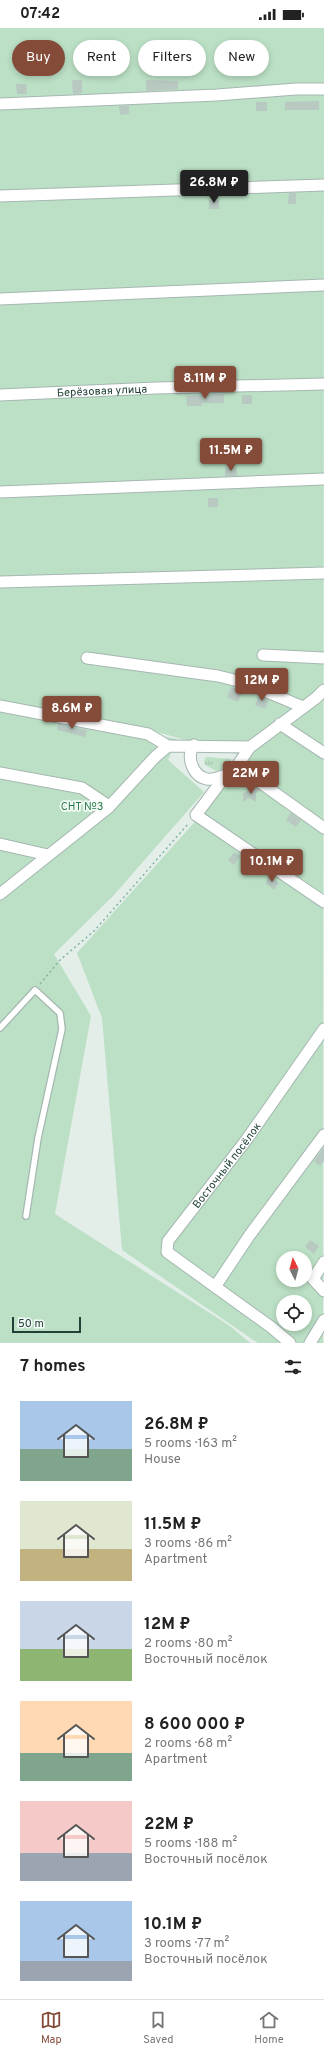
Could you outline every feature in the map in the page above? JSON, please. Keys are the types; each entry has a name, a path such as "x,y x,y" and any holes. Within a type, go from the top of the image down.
{"street":[{"path":"0,104 217,95 296,89 324,89"},
{"path":"0,196 324,185"},
{"path":"0,299 324,285"},
{"name":"Берёзовая улица","path":"0,395 156,388 324,384"},
{"path":"0,492 324,480"},
{"path":"0,582 324,573"},
{"path":"262,655 324,658"},
{"path":"87,658 218,676 246,683 303,707"},
{"path":"324,690 250,747 237,766 226,775 196,815 324,902"},
{"path":"0,706 148,734 168,746 194,745 250,747"},
{"path":"280,724 324,753"},
{"path":"194,745 190,751 189,758 191,764 200,775 207,779 226,775"},
{"path":"0,894 109,806 155,757 168,746"},
{"path":"237,766 324,828"},
{"path":"0,773 82,788 109,806"},
{"path":"0,844 48,855"},
{"name":"Восточный посёлок","path":"290,1343 271,1327 167,1252 168,1241 247,1139 324,1029"},
{"path":"215,1287 249,1236 324,1135"},
{"path":"324,1262 313,1279 324,1291"},
{"path":"310,1343 324,1320"}],"lane":[{"path":"0,1028 35,990 60,1013 62,1029 38,1138 26,1216"}],"path":[{"path":"35,990 60,960 94,930 196,815"}],"green space":[{"path":"0,28 324,28 323,1343 258,1343 122,1250 102,1018 77,953 250,758 128,724 0,700"},
{"name":"СНТ №3","path":"0,707 177,739 168,760 204,792 113,896 54,954 91,1016 55,1214 230,1326 250,1343 0,1343"},
{"path":"205,758 231,759 231,763 226,769 216,771 204,764"}],"building":[{"path":"72,80 82,80 82,93 73,94"},
{"path":"146,80 178,81 178,89 146,91"},
{"path":"16,84 26,84 27,94 17,94"},
{"path":"319,101 319,110 285,110 285,102"},
{"path":"256,102 267,102 267,111 256,111"},
{"path":"119,106 129,106 129,114 120,115"},
{"path":"289,193 296,193 296,204 288,204"},
{"path":"209,200 219,200 219,209 209,209"},
{"path":"224,394 224,403 202,403 202,406 187,406 186,396"},
{"path":"242,395 252,395 252,404 242,404"},
{"path":"225,468 237,468 237,476 225,476"},
{"path":"208,498 218,498 218,507 208,507"},
{"path":"231,687 243,691 238,702 227,697"},
{"path":"259,696 269,700 265,709 255,705"},
{"path":"58,724 87,730 85,737 57,730"},
{"path":"256,788 260,791 256,793 256,802 249,798 243,802 243,793"},
{"path":"291,813 301,820 296,827 286,820"},
{"path":"234,852 240,856 234,865 228,860"},
{"path":"270,876 279,883 274,890 265,883"},
{"path":"324,1147 324,1161 320,1166 314,1161"},
{"path":"310,1240 319,1246 314,1254 305,1247"}]}
